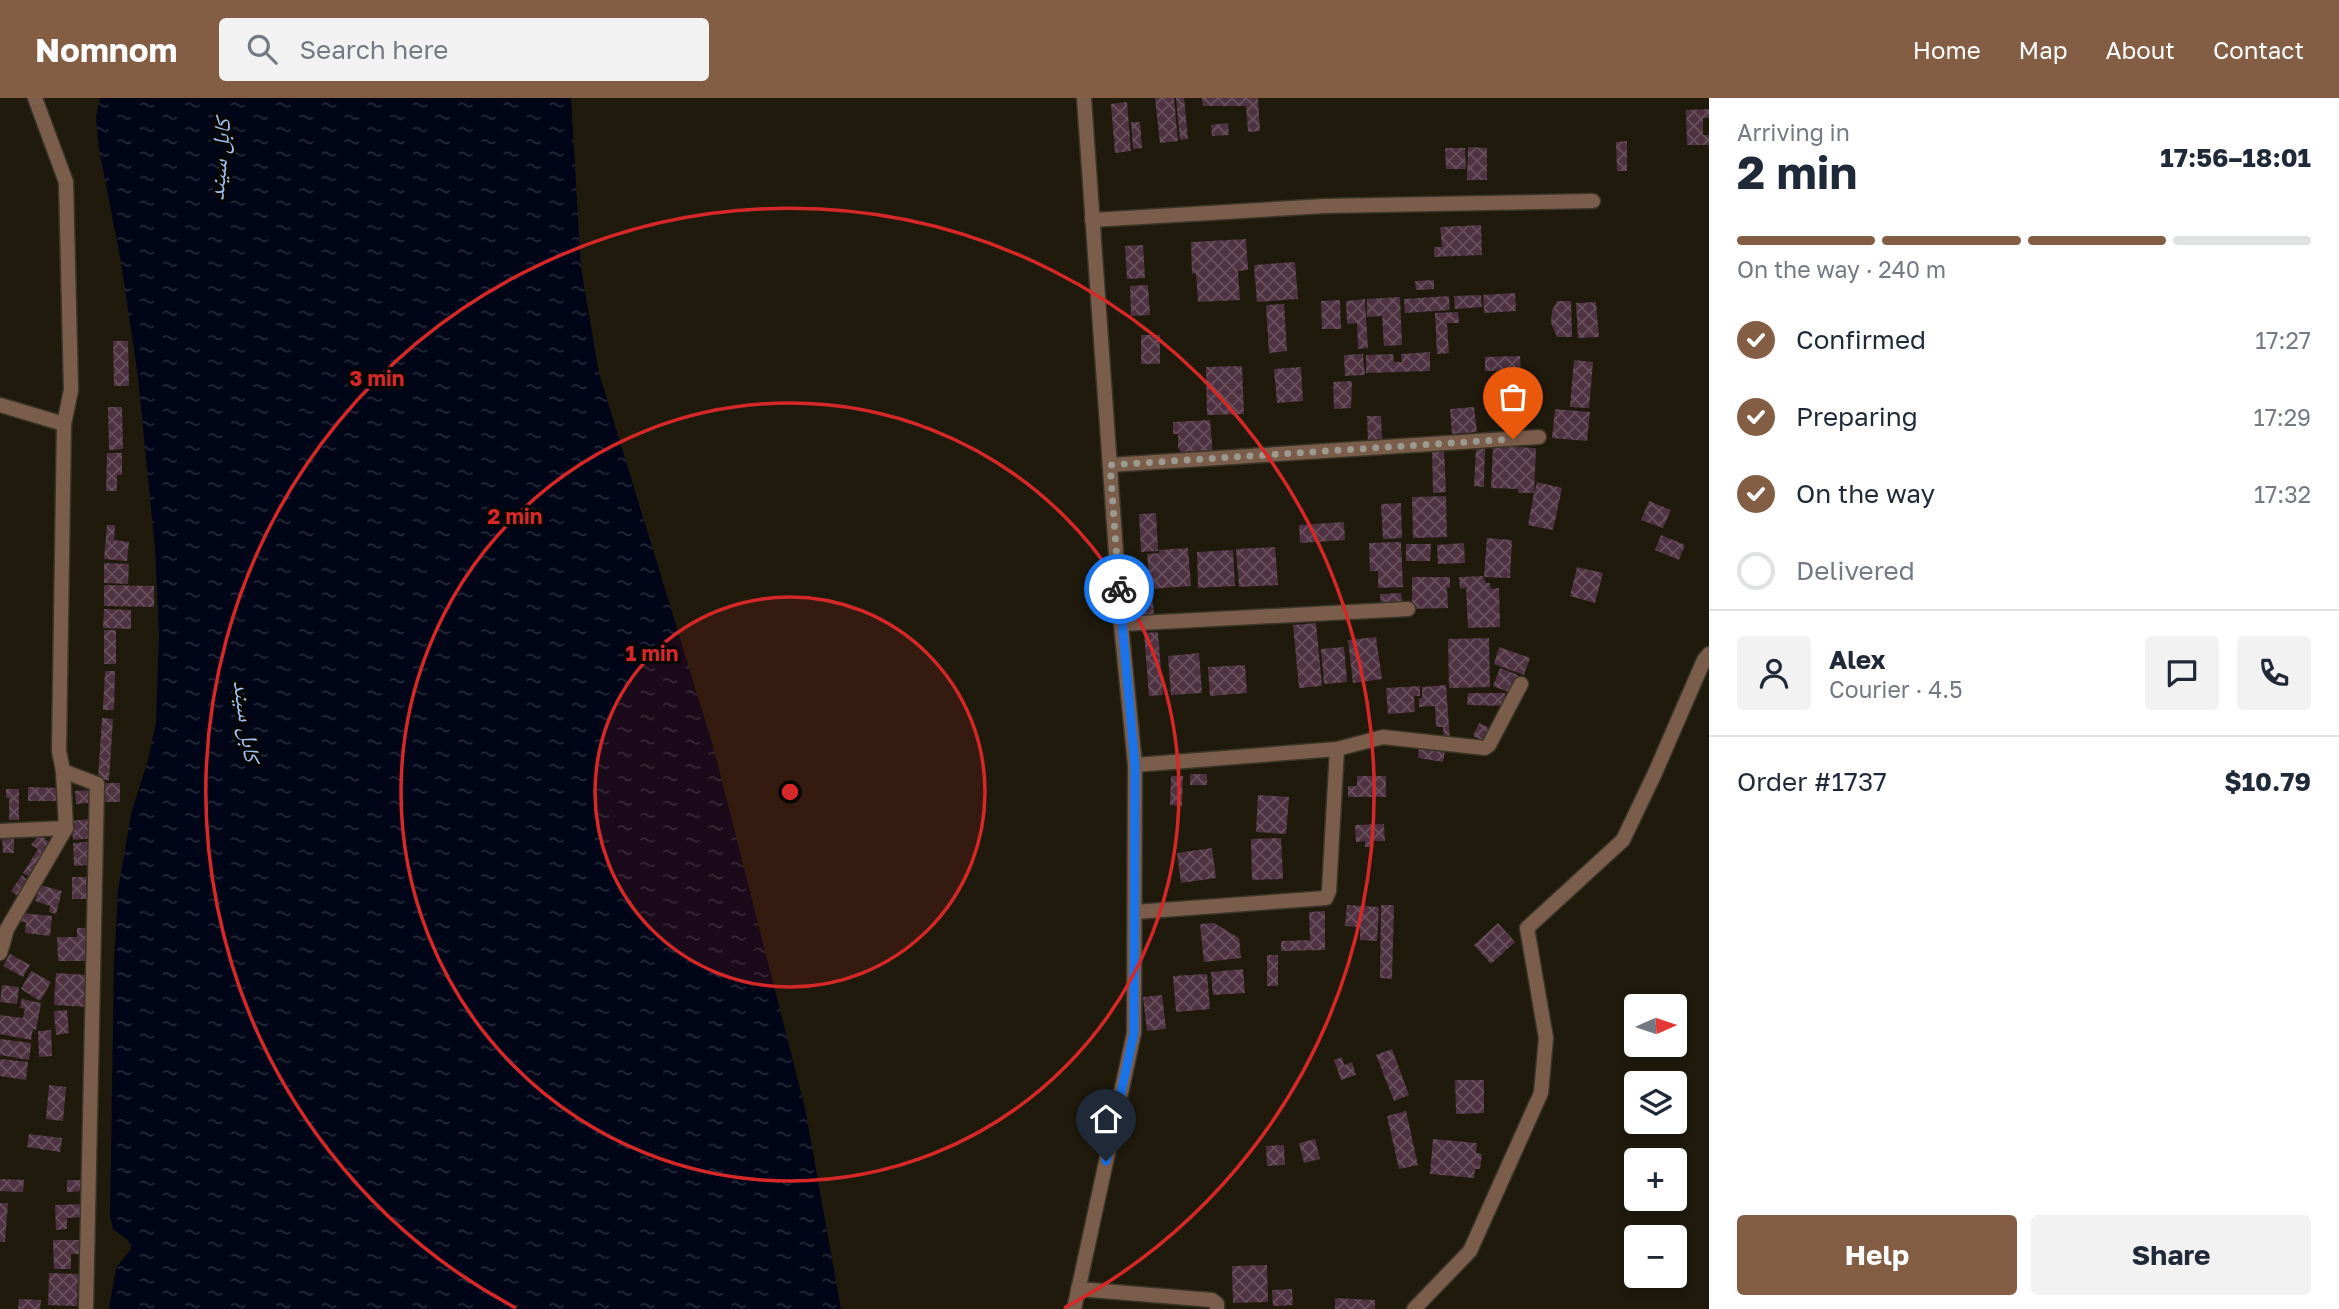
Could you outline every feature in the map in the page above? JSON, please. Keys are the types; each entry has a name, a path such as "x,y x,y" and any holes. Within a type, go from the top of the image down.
{"street":[{"path":"0,953 7,929 66,828 63,771 59,751 64,424 71,390 66,182 35,98"},
{"path":"1074,1309 1134,1033 1135,912 1135,765 1121,624 1084,98"},
{"path":"1092,220 1325,206 1593,201"},
{"path":"0,405 64,424"},
{"path":"1110,465 1539,438"},
{"path":"1121,624 1408,608"},
{"path":"1414,1309 1469,1251 1541,1093 1546,1038 1527,928 1623,840 1709,654"},
{"path":"1135,765 1337,749 1383,737 1485,748 1521,684"},
{"path":"1135,912 1326,898 1329,891 1337,749"},
{"path":"63,771 97,785 86,1309"},
{"path":"0,831 66,828"},
{"path":"1078,1289 1212,1300 1217,1304 1217,1309"}],"water":[{"name":"کابل سيند","path":"100,98 571,98 581,268 599,373 713,746 805,1108 841,1309 109,1309 116,1268 131,1249 128,1240 113,1229 110,1216 114,963 118,890 131,814 148,760 156,722 159,634 155,549 138,377 121,262 99,149 96,117"}],"building":[{"path":"1155,98 1174,98 1178,141 1160,143"},
{"path":"1176,98 1184,98 1188,139 1180,140"},
{"path":"1202,98 1258,98 1260,131 1248,132 1246,106 1203,106"},
{"path":"1127,102 1131,151 1115,153 1111,104"},
{"path":"1709,109 1709,118 1703,118 1703,135 1709,135 1709,145 1687,145 1686,110"},
{"path":"1131,122 1140,122 1142,148 1133,149"},
{"path":"1228,123 1229,135 1212,136 1211,125"},
{"path":"1627,141 1627,171 1617,171 1616,142"},
{"path":"1468,147 1487,148 1487,180 1467,180"},
{"path":"1445,148 1465,148 1466,169 1446,169"},
{"path":"1481,225 1482,255 1434,257 1434,247 1442,247 1440,227"},
{"path":"1246,239 1248,270 1238,271 1240,300 1198,302 1196,273 1192,274 1191,242"},
{"path":"1143,245 1145,278 1127,279 1125,246"},
{"path":"1295,262 1298,299 1257,302 1254,265"},
{"path":"1434,280 1434,289 1416,290 1415,281"},
{"path":"1148,285 1150,315 1131,316 1130,286"},
{"path":"1515,293 1516,311 1484,313 1483,295"},
{"path":"1481,295 1482,307 1455,309 1454,296"},
{"path":"1449,296 1450,310 1405,313 1404,299"},
{"path":"1400,297 1402,345 1384,346 1382,316 1367,317 1367,299"},
{"path":"1365,299 1368,348 1358,349 1357,323 1347,324 1346,301"},
{"path":"1340,300 1341,329 1322,329 1321,301"},
{"path":"1557,301 1571,301 1572,337 1557,337 1551,323 1552,311"},
{"path":"1596,302 1599,337 1578,338 1576,303"},
{"path":"1284,304 1287,351 1269,353 1266,305"},
{"path":"1458,312 1459,323 1447,323 1449,353 1437,354 1435,313"},
{"path":"1141,335 1160,335 1160,364 1141,364"},
{"path":"113,341 128,341 129,386 114,386"},
{"path":"1430,352 1430,371 1366,373 1366,355 1393,354 1394,362 1402,362 1401,354"},
{"path":"1363,354 1365,375 1345,376 1344,355"},
{"path":"1520,356 1521,370 1485,371 1485,357"},
{"path":"1574,360 1593,362 1589,408 1570,407"},
{"path":"1242,366 1244,414 1207,415 1206,367"},
{"path":"1301,367 1303,401 1277,403 1274,369"},
{"path":"1510,373 1519,373 1519,432 1509,432"},
{"path":"1352,381 1351,408 1334,409 1333,382"},
{"path":"108,407 122,407 123,449 109,450"},
{"path":"1474,407 1477,432 1452,434 1450,409"},
{"path":"1555,409 1590,412 1587,441 1552,438"},
{"path":"1367,416 1381,416 1382,440 1368,441"},
{"path":"1210,420 1213,455 1183,454 1178,448 1178,434 1173,434 1173,422"},
{"path":"1493,446 1536,448 1534,493 1518,493 1518,489 1491,488"},
{"path":"1476,447 1485,448 1484,487 1474,486"},
{"path":"1432,449 1444,449 1446,492 1433,493"},
{"path":"107,453 122,453 122,475 117,475 117,491 106,491"},
{"path":"1537,482 1562,488 1553,530 1528,525"},
{"path":"1446,496 1447,537 1413,538 1412,497"},
{"path":"1649,501 1671,510 1663,528 1641,520"},
{"path":"1401,503 1402,538 1383,539 1381,504"},
{"path":"1156,513 1158,551 1141,552 1139,514"},
{"path":"1344,522 1345,540 1300,543 1299,525"},
{"path":"107,525 115,525 114,540 129,542 127,561 104,559"},
{"path":"1661,535 1685,545 1679,560 1655,550"},
{"path":"1487,538 1512,540 1510,578 1484,577"},
{"path":"1401,542 1403,587 1378,588 1378,571 1370,571 1369,543"},
{"path":"1464,543 1465,563 1438,564 1437,545"},
{"path":"1406,544 1431,544 1430,561 1406,561"},
{"path":"1275,547 1278,585 1239,587 1236,549"},
{"path":"1188,548 1191,586 1150,589 1147,554 1159,553 1159,550"},
{"path":"1233,550 1235,586 1198,588 1197,552"},
{"path":"104,563 129,564 128,584 104,583"},
{"path":"1577,567 1603,573 1595,603 1570,596"},
{"path":"1483,576 1486,583 1490,583 1491,589 1499,588 1500,627 1468,628 1466,588 1460,589 1459,577"},
{"path":"1412,577 1450,577 1450,588 1447,587 1448,608 1412,609"},
{"path":"104,585 154,586 154,607 104,606"},
{"path":"1152,590 1154,616 1142,617 1140,591"},
{"path":"1401,593 1402,602 1381,604 1380,594"},
{"path":"104,609 131,610 131,629 103,628"},
{"path":"1316,623 1322,686 1299,688 1293,625"},
{"path":"104,630 116,630 116,664 104,664"},
{"path":"1158,632 1163,695 1149,696 1144,633"},
{"path":"1376,637 1382,679 1353,683 1348,640"},
{"path":"1489,638 1490,687 1449,688 1448,639"},
{"path":"1344,647 1347,682 1324,684 1321,649"},
{"path":"1499,647 1530,658 1524,675 1494,664"},
{"path":"1199,653 1202,693 1171,695 1168,656"},
{"path":"1245,665 1247,693 1210,696 1208,667"},
{"path":"1500,668 1518,675 1511,693 1493,686"},
{"path":"105,671 115,671 114,710 103,710"},
{"path":"1446,685 1450,740 1444,740 1443,727 1436,727 1435,706 1419,707 1422,687"},
{"path":"1420,686 1420,696 1414,696 1415,712 1388,714 1386,688"},
{"path":"1468,693 1505,693 1505,706 1467,705"},
{"path":"102,718 113,719 109,780 98,780"},
{"path":"1479,723 1491,729 1485,742 1473,736"},
{"path":"1419,748 1445,751 1443,762 1418,758"},
{"path":"1190,774 1207,774 1207,785 1190,785"},
{"path":"1171,776 1183,776 1182,806 1170,805"},
{"path":"1357,776 1386,776 1386,797 1348,797 1348,786 1357,786"},
{"path":"100,783 120,783 120,802 100,802"},
{"path":"28,787 59,788 59,801 28,801"},
{"path":"6,789 19,789 19,820 9,820 9,798 6,798"},
{"path":"90,790 90,803 76,804 75,791"},
{"path":"1258,795 1289,797 1286,834 1256,832"},
{"path":"90,819 92,838 73,840 71,821"},
{"path":"1384,824 1385,841 1373,841 1374,847 1365,847 1365,841 1356,842 1355,825"},
{"path":"39,834 53,845 30,877 23,873 38,849 31,845"},
{"path":"2,835 14,835 14,853 3,853"},
{"path":"1281,838 1283,879 1252,880 1251,839"},
{"path":"87,842 89,865 74,866 73,843"},
{"path":"1212,848 1216,878 1181,883 1177,853"},
{"path":"22,875 29,882 19,897 11,891"},
{"path":"72,877 86,877 86,899 72,899"},
{"path":"40,885 62,891 56,914 49,912 50,906 35,901"},
{"path":"1347,905 1379,907 1377,941 1360,940 1360,927 1345,926"},
{"path":"1381,905 1394,905 1392,979 1380,978"},
{"path":"1325,911 1325,950 1281,951 1281,941 1310,940 1309,912"},
{"path":"22,913 52,916 50,936 25,933 26,922 21,922"},
{"path":"1214,923 1239,938 1241,958 1204,962 1200,924"},
{"path":"1498,923 1515,942 1491,964 1474,945"},
{"path":"77,928 88,928 89,961 58,961 57,937 77,937"},
{"path":"10,954 30,965 23,977 3,966"},
{"path":"1267,955 1278,955 1278,986 1267,986"},
{"path":"1243,969 1245,993 1213,995 1211,972"},
{"path":"31,971 51,982 40,1001 21,989"},
{"path":"56,973 88,975 86,1007 54,1005"},
{"path":"1207,974 1210,1009 1176,1012 1173,976"},
{"path":"2,985 19,987 17,1004 0,1002"},
{"path":"1162,995 1166,1029 1147,1031 1143,997"},
{"path":"22,999 41,1003 36,1030 33,1029 31,1040 0,1034 0,1015 23,1018 25,1009 20,1008"},
{"path":"67,1010 69,1033 56,1035 54,1011"},
{"path":"51,1030 52,1056 39,1057 38,1031"},
{"path":"0,1039 31,1043 29,1060 0,1055"},
{"path":"1392,1049 1409,1095 1394,1101 1376,1055"},
{"path":"1342,1057 1344,1065 1352,1062 1356,1075 1341,1080 1334,1060"},
{"path":"0,1059 28,1062 26,1080 0,1076"},
{"path":"1455,1080 1484,1080 1484,1113 1456,1114"},
{"path":"49,1085 66,1087 63,1121 46,1119"},
{"path":"1406,1111 1418,1165 1399,1169 1387,1116"},
{"path":"29,1134 62,1138 60,1152 27,1147"},
{"path":"1315,1139 1320,1159 1304,1163 1299,1143"},
{"path":"1433,1139 1477,1143 1476,1153 1482,1154 1480,1169 1475,1169 1474,1178 1430,1174"},
{"path":"1284,1145 1285,1165 1267,1166 1266,1146"},
{"path":"0,1179 24,1180 23,1192 0,1191"},
{"path":"67,1180 83,1180 84,1191 67,1192"},
{"path":"0,1203 8,1203 5,1242 0,1242"},
{"path":"82,1204 82,1217 67,1218 67,1229 56,1230 55,1205"},
{"path":"53,1240 79,1240 80,1254 71,1254 71,1269 54,1269"},
{"path":"1267,1265 1268,1302 1233,1303 1232,1266"},
{"path":"49,1273 78,1274 77,1306 48,1305"},
{"path":"1292,1289 1293,1305 1273,1306 1272,1290"},
{"path":"1335,1298 1375,1300 1375,1309 1335,1309"},
{"path":"19,1299 41,1300 40,1309 18,1309"}],"way so far":[{"path":"1119,589 1110,465 1513,439"}],"route":[{"path":"1106,1161 1134,1033 1135,765 1119,589"}]}
